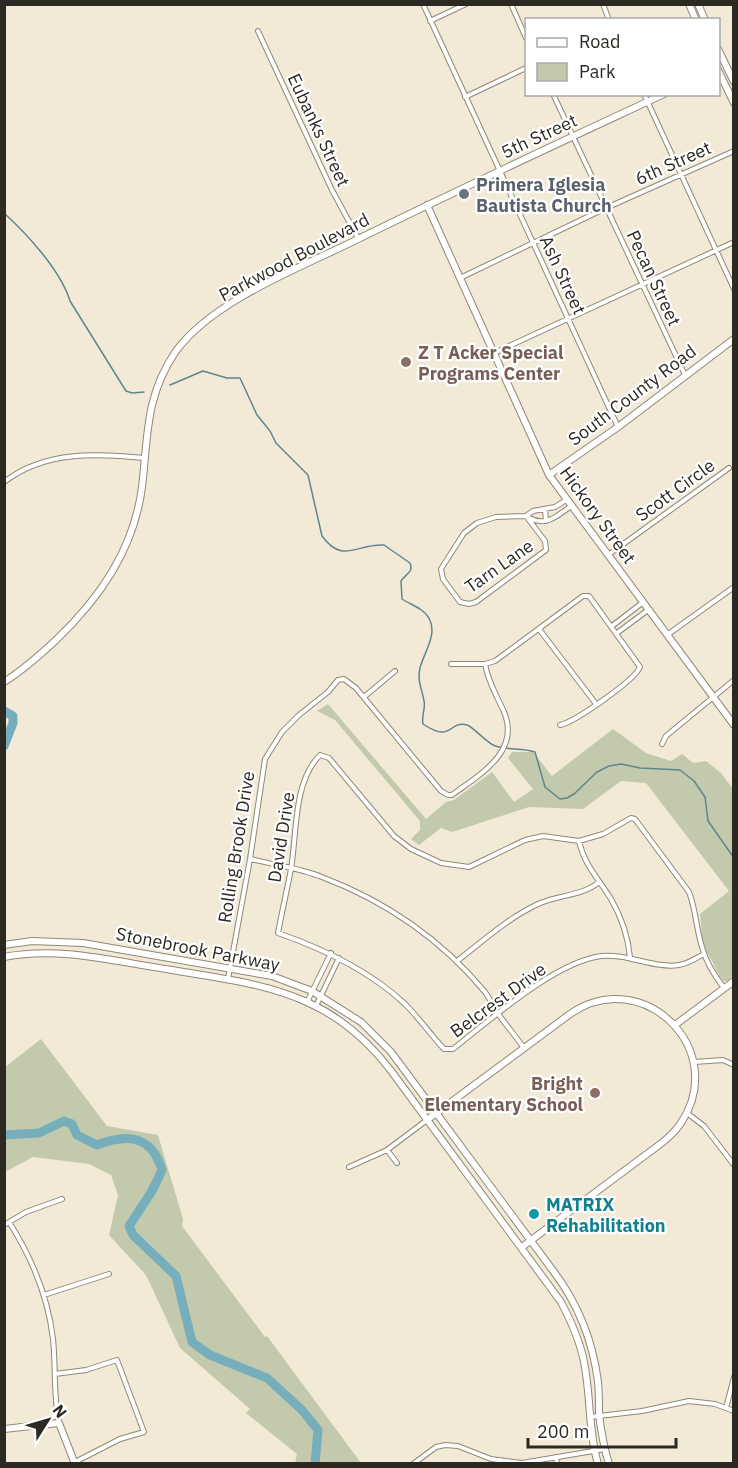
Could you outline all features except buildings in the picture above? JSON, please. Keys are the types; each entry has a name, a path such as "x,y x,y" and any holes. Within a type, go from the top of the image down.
{"main road":[{"path":"689,4 695,18"},
{"path":"698,4 704,18"},
{"path":"720,52 734,82"},
{"path":"720,69 728,65"},
{"path":"720,74 734,103"},
{"name":"5th Street","path":"427,205 660,96"},
{"name":"Parkwood Boulevard","path":"5,682 23,670 73,624 107,582 123,552 135,518 142,487 148,419 152,403 167,366 182,344 223,310 248,294 427,205"},
{"name":"Hickory Street","path":"427,205 549,475 734,725"},
{"name":"South County Road","path":"549,475 618,427 734,339"},
{"name":"Stonebrook Parkway","path":"4,945 56,941 83,943 272,976 312,991 354,1018 380,1041 402,1066 562,1283 586,1332 598,1383 600,1416 609,1464"},
{"path":"20,942 20,954"},
{"name":"Stonebrook Parkway","path":"4,957 57,953 228,980 271,989 308,1002 352,1029 380,1056 553,1288 574,1328 584,1362 589,1417 597,1464"},
{"path":"136,964 138,953"},
{"path":"675,1025 734,981"},
{"path":"427,1120 577,1009 593,1002 608,999 629,1000 649,1005 675,1025 690,1047 694,1062 696,1085 687,1113 670,1136 522,1247"},
{"path":"574,1328 583,1324"},
{"path":"576,1336 586,1332"},
{"path":"4,1430 59,1423 75,1463"}],"street":[{"name":"Ash Street","path":"423,4 618,427"},
{"path":"430,21 466,4"},
{"path":"511,4 525,36"},
{"name":"Eubanks Street","path":"258,31 332,190 358,239"},
{"path":"465,97 525,68"},
{"name":"Pecan Street","path":"554,96 685,375"},
{"path":"645,96 734,289"},
{"name":"6th Street","path":"460,278 606,208 734,151"},
{"path":"494,353 734,242"},
{"path":"4,482 22,470 53,458 87,454 144,458"},
{"name":"Scott Circle","path":"608,556 729,468"},
{"path":"568,503 546,521 538,522 526,516 533,511 568,503"},
{"path":"545,509 546,521"},
{"name":"Tarn Lane","path":"526,516 545,541 547,548 476,602 466,604 460,602 441,573 443,564 460,539 471,527 484,519 526,516"},
{"path":"667,635 734,587"},
{"path":"451,664 484,664 502,657 583,596 589,596 640,667 633,677 577,718 560,725"},
{"path":"612,626 642,603"},
{"path":"617,633 648,610"},
{"path":"539,629 596,704"},
{"path":"395,671 364,697 445,794 452,795 495,762 507,739 505,715 484,664"},
{"name":"Rolling Brook Drive","path":"228,980 250,859 262,769 268,753 294,720 325,695 338,680 342,679 352,685 364,697"},
{"path":"662,744 666,736 734,680"},
{"name":"David Drive","path":"331,953 278,933 291,869 305,774 320,755 332,761 394,836 411,849 441,863 469,867 525,840 535,838 552,836 579,842"},
{"path":"630,957 627,932 611,899 584,862 579,842 603,834 631,818 638,822 689,892 704,954 714,976 724,988"},
{"path":"250,859 321,876 353,889 432,938 487,994 498,1014 524,1048"},
{"path":"457,961 534,906 552,898 589,889 599,882"},
{"path":"308,1002 331,953 339,958 316,1006"},
{"name":"Belcrest Drive","path":"339,958 369,975 405,1004 444,1049 453,1049 540,983 566,969 601,957 630,957 665,965 680,965 704,954"},
{"path":"694,1062 723,1060 734,1065"},
{"path":"687,1113 704,1126 734,1165"},
{"path":"349,1167 387,1150 427,1120"},
{"path":"387,1150 397,1163"},
{"path":"4,1225 26,1212 62,1199"},
{"path":"9,1222 23,1244 44,1295 53,1339 59,1423"},
{"path":"44,1295 109,1274"},
{"path":"55,1374 86,1371 117,1360 144,1431 120,1438 75,1463"},
{"path":"726,1408 734,1377"},
{"path":"589,1417 689,1401 715,1404 734,1412"},
{"path":"413,1464 436,1447 445,1445 458,1446 491,1458 522,1463 605,1449"},
{"path":"556,1457 557,1464"}],"green space":[{"path":"328,704 426,819 446,802 454,800 492,772 514,802 533,789 508,758 512,752 533,752 552,776 613,729 646,753 671,761 682,754 693,763 706,761 721,773 733,789 733,976 723,981 703,948 700,914 729,891 646,783 621,781 583,809 529,807 452,832 441,828 419,845 411,839 420,830 420,821 335,720 317,711"},
{"path":"41,1039 107,1126 158,1135 183,1219 182,1226 361,1463 295,1463 297,1454 246,1413 250,1409 180,1348 146,1275 109,1235 118,1195 111,1175 89,1164 33,1157 5,1172 5,1067"}],"waterway":[{"path":"4,213 51,266 126,391 144,392"},
{"path":"170,385 203,371 227,378 240,378 257,415 276,443 308,475 322,536 330,545 344,551 384,545 410,563 410,571 401,581 402,599 420,609 429,618 432,631 419,673 424,704 423,724 440,732 461,724 467,725 493,745 535,752 545,787 560,799 574,794 597,772 609,766 621,764 640,768 680,770 694,781 705,797 708,821 734,858"},
{"path":"4,711 13,716 13,723 4,746"},
{"path":"4,1135 39,1133 64,1121 72,1124 77,1135 97,1145 108,1141 129,1139 137,1140 152,1150 162,1170 152,1191 129,1226 133,1235 176,1276 192,1342 210,1355 267,1378 302,1410 318,1430 315,1464"}],"place":[{"name":"Primera Iglesia Bautista Church","path":"464,194"},
{"name":"Z T Acker Special Programs Center","path":"406,362"},
{"name":"Bright Elementary School","path":"595,1093"},
{"name":"MATRIX Rehabilitation","path":"534,1214"}]}
